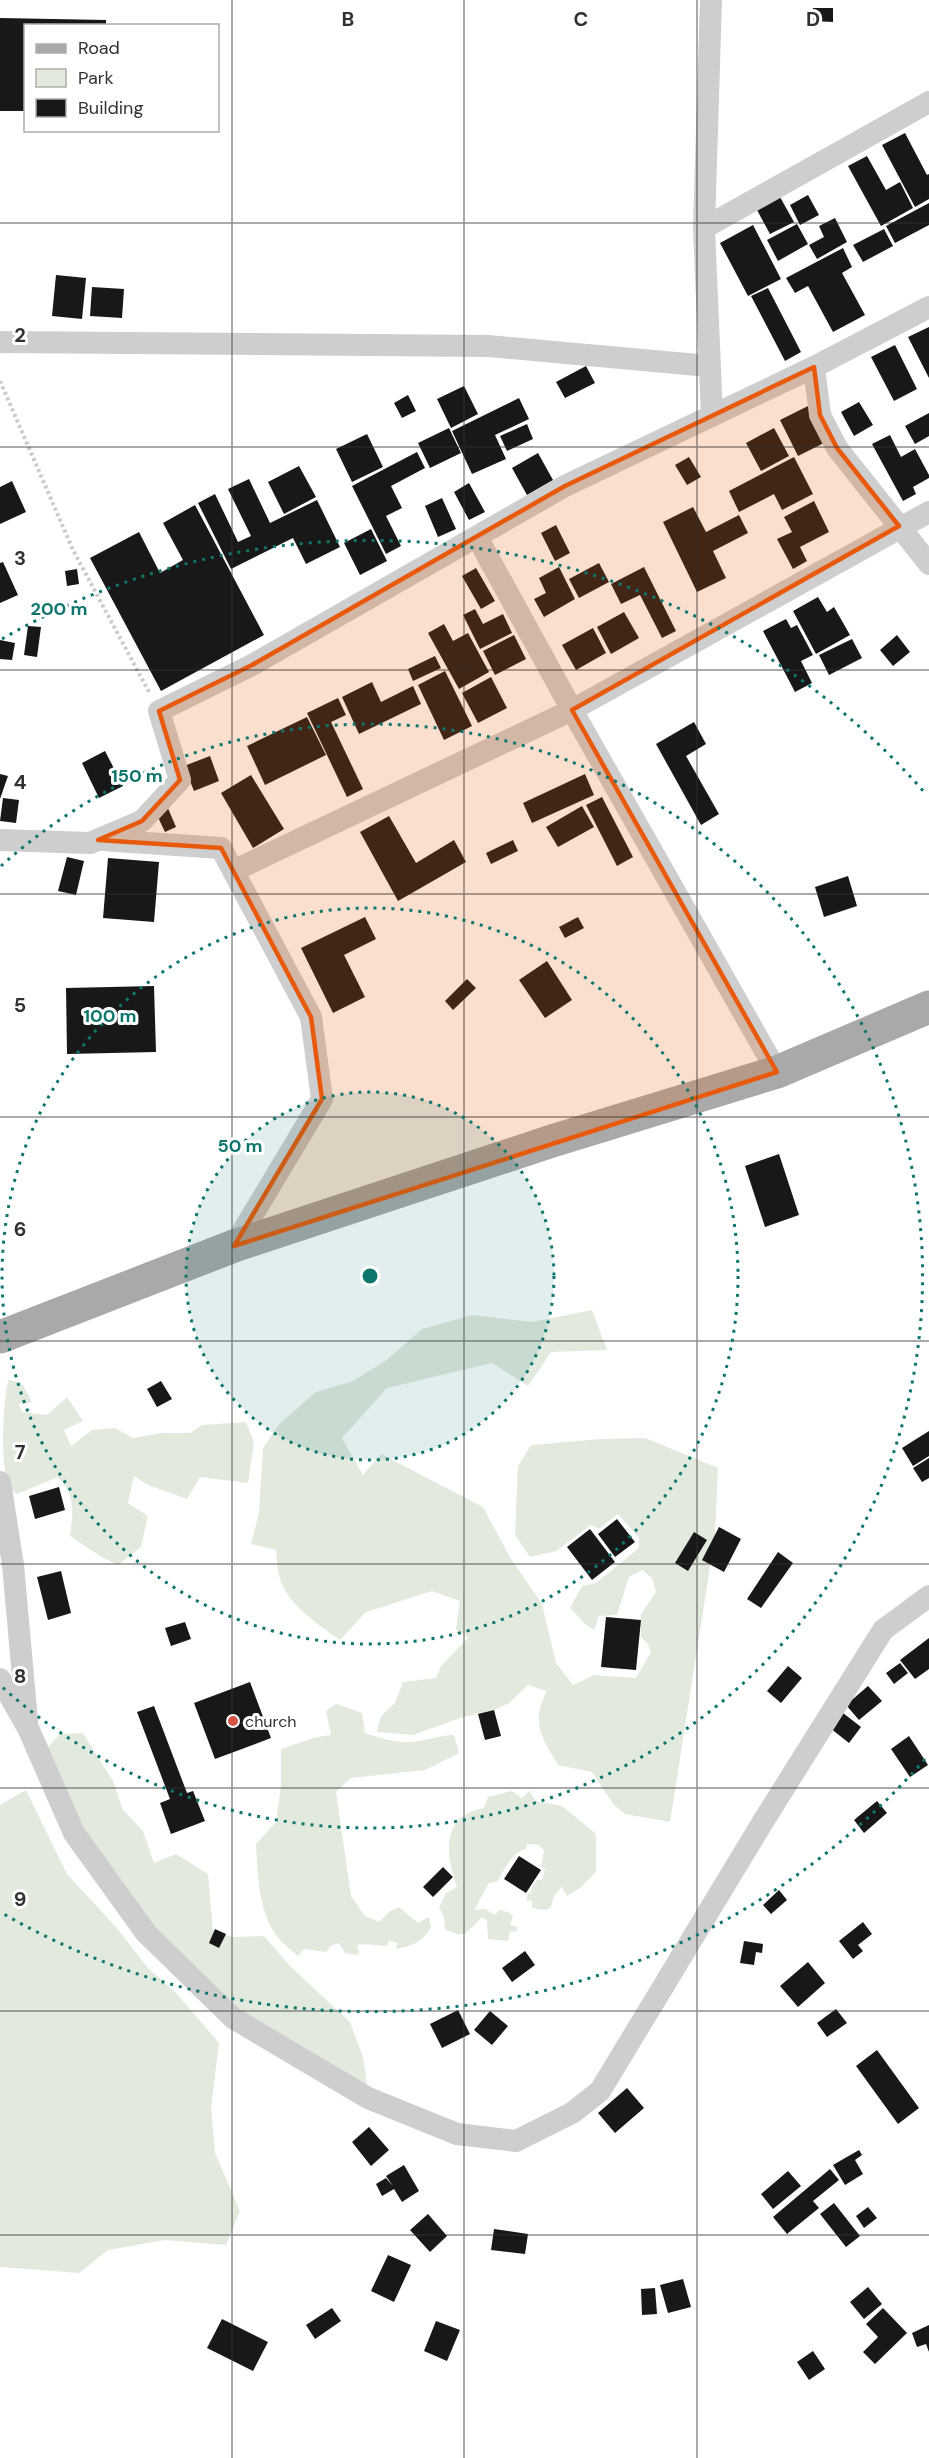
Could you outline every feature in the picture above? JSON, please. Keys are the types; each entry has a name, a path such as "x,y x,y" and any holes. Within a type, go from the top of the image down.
{"main road":[{"path":"0,1337 234,1246 552,1141 777,1072 929,1007"}],"street":[{"path":"711,0 704,228 712,416"},
{"path":"704,228 929,102"},
{"path":"0,840 90,843 142,821 180,780 159,711 252,665 565,486 814,367 929,307"},
{"path":"0,342 488,346 709,366"},
{"path":"814,367 820,415 837,448 929,564"},
{"path":"233,871 572,710 899,526 929,512"},
{"path":"477,537 777,1072"},
{"path":"98,840 220,848 311,1017 322,1099 234,1246"},
{"path":"0,1482 13,1566 28,1728"},
{"path":"0,1678 28,1728 74,1833 146,1933 233,2018 368,2097 457,2134 516,2141 572,2113 600,2091 770,1810 883,1630 929,1596"}],"path":[{"path":"0,381 73,550 159,711"}],"highlighted area":[{"path":"814,367 820,415 837,448 899,526 572,710 777,1072 234,1246 322,1099 311,1017 221,848 98,840 142,821 180,780 159,711 252,665 565,486"}],"green space":[{"path":"592,1310 607,1350 551,1352 528,1386 492,1363 387,1388 342,1438 363,1475 381,1454 483,1507 511,1559 542,1604 556,1663 573,1685 594,1675 636,1678 651,1652 648,1644 641,1637 641,1614 656,1592 652,1578 642,1570 629,1577 617,1615 599,1616 594,1630 570,1608 582,1586 596,1583 639,1548 639,1538 618,1514 599,1529 591,1525 556,1551 530,1557 515,1535 518,1466 531,1445 645,1438 718,1468 715,1535 670,1822 625,1814 614,1805 592,1772 558,1765 540,1730 539,1712 547,1691 528,1685 509,1703 494,1710 460,1718 413,1735 377,1732 381,1716 395,1703 403,1682 436,1678 441,1666 468,1638 456,1629 460,1601 432,1591 366,1612 340,1640 305,1614 290,1597 280,1579 276,1550 251,1544 259,1513 263,1448 280,1423 316,1392 353,1381 384,1362 422,1329 473,1315 532,1322"},
{"path":"8,1380 21,1382 32,1402 19,1404 22,1412 47,1415 67,1397 83,1421 64,1430 71,1446 92,1430 115,1428 133,1438 162,1433 190,1433 202,1425 246,1422 254,1443 248,1483 200,1477 187,1499 148,1485 134,1476 128,1503 148,1516 141,1547 118,1565 70,1536 72,1505 68,1491 58,1477 17,1494 9,1487 5,1473 3,1447"},
{"path":"336,1704 362,1713 365,1733 388,1740 406,1742 454,1735 459,1753 425,1770 351,1778 336,1792 351,1896 365,1916 379,1922 390,1911 399,1907 418,1923 429,1917 431,1927 424,1937 416,1943 396,1949 397,1943 389,1940 387,1946 357,1945 359,1953 357,1955 345,1953 339,1943 330,1946 326,1952 304,1949 298,1956 280,1940 267,1919 260,1894 256,1844 276,1822 281,1785 281,1749 317,1737 331,1735 326,1711"},
{"path":"83,1733 113,1781 123,1810 143,1831 154,1863 176,1854 208,1874 213,1931 233,1937 264,1936 290,1966 350,2022 363,2057 367,2085 235,2014 117,1886 40,1756 60,1734"},
{"path":"26,1790 67,1874 115,1926 149,1969 176,1993 219,2043 211,2108 215,2153 240,2211 226,2245 165,2240 108,2250 79,2273 0,2267 0,1805"},
{"path":"512,1791 522,1798 529,1791 536,1801 562,1806 596,1834 596,1872 580,1888 567,1896 562,1887 554,1896 551,1907 546,1910 532,1908 532,1901 526,1900 528,1893 531,1894 532,1886 537,1880 542,1880 545,1869 541,1866 544,1851 539,1845 527,1844 526,1849 509,1862 498,1881 489,1883 474,1910 485,1909 495,1915 499,1910 508,1912 513,1916 510,1925 518,1927 516,1932 510,1931 508,1941 488,1939 487,1921 482,1917 465,1934 456,1934 445,1929 444,1917 439,1907 446,1893 457,1887 449,1850 453,1828 470,1812 484,1808 488,1797"}],"building":[{"path":"813,8 833,8 833,22 812,21"},
{"path":"0,18 106,20 106,24 24,24 24,111 0,111"},
{"path":"905,133 927,175 929,174 929,199 915,207 882,145"},
{"path":"867,156 886,190 900,182 913,208 881,226 848,166"},
{"path":"808,195 819,215 800,225 790,205"},
{"path":"780,197 794,222 770,234 757,210"},
{"path":"929,203 929,225 895,243 886,226"},
{"path":"835,218 847,242 817,259 809,245 824,237 819,226"},
{"path":"797,224 808,244 778,261 767,240"},
{"path":"753,225 781,279 748,296 720,243"},
{"path":"884,229 893,246 863,262 853,245"},
{"path":"843,248 852,267 842,273 865,315 833,332 808,286 795,293 786,278"},
{"path":"56,275 86,278 82,319 52,316"},
{"path":"92,287 124,289 122,318 90,316"},
{"path":"768,288 801,352 785,361 751,296"},
{"path":"929,327 929,378 908,337"},
{"path":"895,345 917,389 894,401 871,357"},
{"path":"586,366 595,383 565,398 556,382"},
{"path":"464,386 478,414 451,428 437,399"},
{"path":"408,395 416,411 402,418 394,403"},
{"path":"519,398 529,419 495,435 506,459 472,474 452,431"},
{"path":"859,402 873,425 854,436 841,412"},
{"path":"808,406 826,442 798,456 780,420"},
{"path":"929,413 929,436 915,444 905,426"},
{"path":"527,424 533,439 507,451 500,436"},
{"path":"449,428 461,453 430,468 418,443"},
{"path":"774,428 789,456 761,471 746,443"},
{"path":"367,434 383,467 352,482 336,449"},
{"path":"890,435 901,457 915,449 929,475 929,478 913,487 916,494 903,501 872,444"},
{"path":"417,452 425,468 391,486 402,508 386,516 401,546 386,554 352,486"},
{"path":"538,453 553,480 527,495 512,468"},
{"path":"689,457 701,477 687,485 675,465"},
{"path":"794,457 813,494 782,510 774,494 739,512 729,491"},
{"path":"299,466 316,497 284,514 268,482"},
{"path":"249,479 270,523 317,500 340,547 306,564 293,538 231,569 198,503 215,494 238,542 251,536 228,489"},
{"path":"12,481 26,512 0,524 0,487"},
{"path":"469,483 485,512 469,520 454,492"},
{"path":"442,498 456,529 438,537 425,506"},
{"path":"814,501 829,532 800,547 807,561 793,569 777,539 792,532 784,517"},
{"path":"195,505 264,635 161,691 90,558 139,532 160,573 183,560 163,523"},
{"path":"693,507 706,532 739,515 748,533 713,551 726,578 697,592 663,522"},
{"path":"556,525 570,553 555,561 541,533"},
{"path":"371,529 387,561 360,575 344,543"},
{"path":"3,562 18,595 0,603 0,563"},
{"path":"599,563 609,582 579,598 569,579"},
{"path":"559,567 575,599 544,617 534,599 546,593 539,578"},
{"path":"644,567 676,631 662,638 640,595 621,604 611,584"},
{"path":"476,568 495,601 481,609 462,576"},
{"path":"77,569 79,584 67,586 65,571"},
{"path":"818,597 827,612 834,607 850,635 816,654 793,611"},
{"path":"475,609 483,624 503,614 512,633 480,649 463,615"},
{"path":"624,612 639,638 611,654 597,627"},
{"path":"786,619 791,628 797,625 813,655 801,661 812,683 795,692 763,631"},
{"path":"444,624 453,641 468,633 489,672 459,689 428,633"},
{"path":"28,626 41,627 37,657 24,655"},
{"path":"593,628 606,653 576,670 562,645"},
{"path":"514,635 526,659 495,675 483,651"},
{"path":"897,635 910,652 893,666 880,650"},
{"path":"852,639 862,658 829,675 819,655"},
{"path":"0,640 15,643 12,660 0,659"},
{"path":"435,656 441,668 413,681 408,669"},
{"path":"445,671 472,726 444,740 418,685"},
{"path":"491,677 507,708 478,723 462,693"},
{"path":"372,682 381,702 413,686 421,704 359,734 342,697"},
{"path":"338,698 346,715 331,722 363,789 347,797 307,713"},
{"path":"307,717 326,755 265,785 247,746"},
{"path":"694,722 706,744 686,756 719,814 701,825 656,744"},
{"path":"105,751 123,786 99,798 82,763"},
{"path":"210,756 219,781 194,791 184,766"},
{"path":"0,774 8,776 0,799"},
{"path":"585,774 594,795 532,823 523,803"},
{"path":"251,775 284,829 253,848 221,793"},
{"path":"602,797 633,857 617,866 586,805"},
{"path":"3,798 19,800 16,823 0,821"},
{"path":"167,806 176,827 165,832 155,811"},
{"path":"582,806 594,827 558,847 546,827"},
{"path":"389,816 416,863 454,840 466,862 398,901 360,832"},
{"path":"513,840 518,851 491,864 486,853"},
{"path":"67,857 84,861 76,895 58,891"},
{"path":"108,858 159,862 154,922 103,918"},
{"path":"848,876 857,906 824,917 815,887"},
{"path":"365,917 376,939 344,955 365,997 333,1013 301,948"},
{"path":"578,917 584,928 565,938 559,927"},
{"path":"547,961 572,1000 545,1018 519,980"},
{"path":"467,979 476,988 453,1010 445,1001"},
{"path":"154,986 156,1052 67,1054 66,988"},
{"path":"779,1154 799,1215 765,1227 745,1166"},
{"path":"161,1381 172,1399 157,1407 147,1389"},
{"path":"929,1431 929,1456 913,1466 902,1448"},
{"path":"929,1458 929,1478 922,1482 913,1468"},
{"path":"59,1487 65,1510 35,1519 29,1496"},
{"path":"617,1519 635,1542 615,1557 598,1534"},
{"path":"719,1527 741,1539 724,1572 702,1560"},
{"path":"590,1529 615,1562 592,1580 567,1547"},
{"path":"694,1532 707,1540 688,1571 675,1563"},
{"path":"778,1552 793,1563 761,1608 747,1599"},
{"path":"61,1571 71,1613 48,1620 37,1577"},
{"path":"606,1617 641,1620 636,1670 601,1667"},
{"path":"185,1622 191,1639 171,1646 165,1628"},
{"path":"929,1638 929,1669 915,1679 900,1660"},
{"path":"900,1663 908,1673 894,1684 886,1673"},
{"path":"788,1666 802,1678 781,1703 767,1691"},
{"name":"church","path":"250,1682 271,1738 215,1759 194,1703"},
{"path":"868,1686 882,1701 859,1720 846,1705"},
{"path":"154,1706 187,1793 193,1791 205,1821 171,1834 160,1803 170,1799 137,1712"},
{"path":"494,1710 501,1736 485,1740 478,1714"},
{"path":"843,1713 861,1727 849,1743 830,1728"},
{"path":"909,1736 928,1765 910,1777 891,1749"},
{"path":"877,1801 887,1813 864,1833 854,1820"},
{"path":"519,1856 541,1870 526,1893 504,1879"},
{"path":"443,1867 453,1877 433,1897 423,1887"},
{"path":"779,1890 787,1900 771,1914 763,1905"},
{"path":"863,1922 872,1934 858,1945 863,1951 853,1959 839,1941"},
{"path":"215,1929 226,1934 219,1948 209,1943"},
{"path":"744,1941 763,1944 762,1953 756,1952 754,1965 740,1963"},
{"path":"525,1951 535,1965 512,1982 502,1968"},
{"path":"808,1962 825,1983 798,2007 780,1986"},
{"path":"836,2009 847,2023 827,2037 817,2023"},
{"path":"458,2010 470,2034 442,2048 430,2024"},
{"path":"490,2011 508,2026 492,2045 474,2030"},
{"path":"877,2050 919,2108 898,2124 856,2066"},
{"path":"627,2088 644,2108 615,2133 598,2113"},
{"path":"369,2127 389,2150 371,2166 352,2142"},
{"path":"859,2150 862,2155 855,2160 863,2174 845,2185 833,2165"},
{"path":"404,2165 419,2191 402,2202 394,2189 382,2196 376,2184 386,2178 393,2186 386,2176"},
{"path":"830,2169 839,2180 813,2201 819,2208 787,2234 773,2217"},
{"path":"788,2171 801,2186 773,2209 761,2194"},
{"path":"834,2203 860,2236 846,2247 820,2214"},
{"path":"868,2207 877,2218 864,2228 856,2216"},
{"path":"428,2214 447,2236 430,2252 410,2230"},
{"path":"494,2229 528,2234 525,2254 491,2250"},
{"path":"388,2255 411,2265 394,2302 371,2291"},
{"path":"683,2279 691,2307 668,2313 660,2285"},
{"path":"868,2287 882,2304 864,2319 850,2302"},
{"path":"655,2288 657,2314 642,2315 641,2289"},
{"path":"332,2308 341,2321 315,2339 306,2325"},
{"path":"883,2308 907,2333 875,2364 863,2352 878,2337 866,2324"},
{"path":"222,2319 268,2342 253,2371 207,2348"},
{"path":"436,2321 460,2330 447,2361 424,2351"},
{"path":"929,2325 929,2352 926,2344 917,2347 912,2333"},
{"path":"813,2351 825,2369 809,2380 797,2362"}],"place":[{"name":"church","path":"233,1721"}]}
